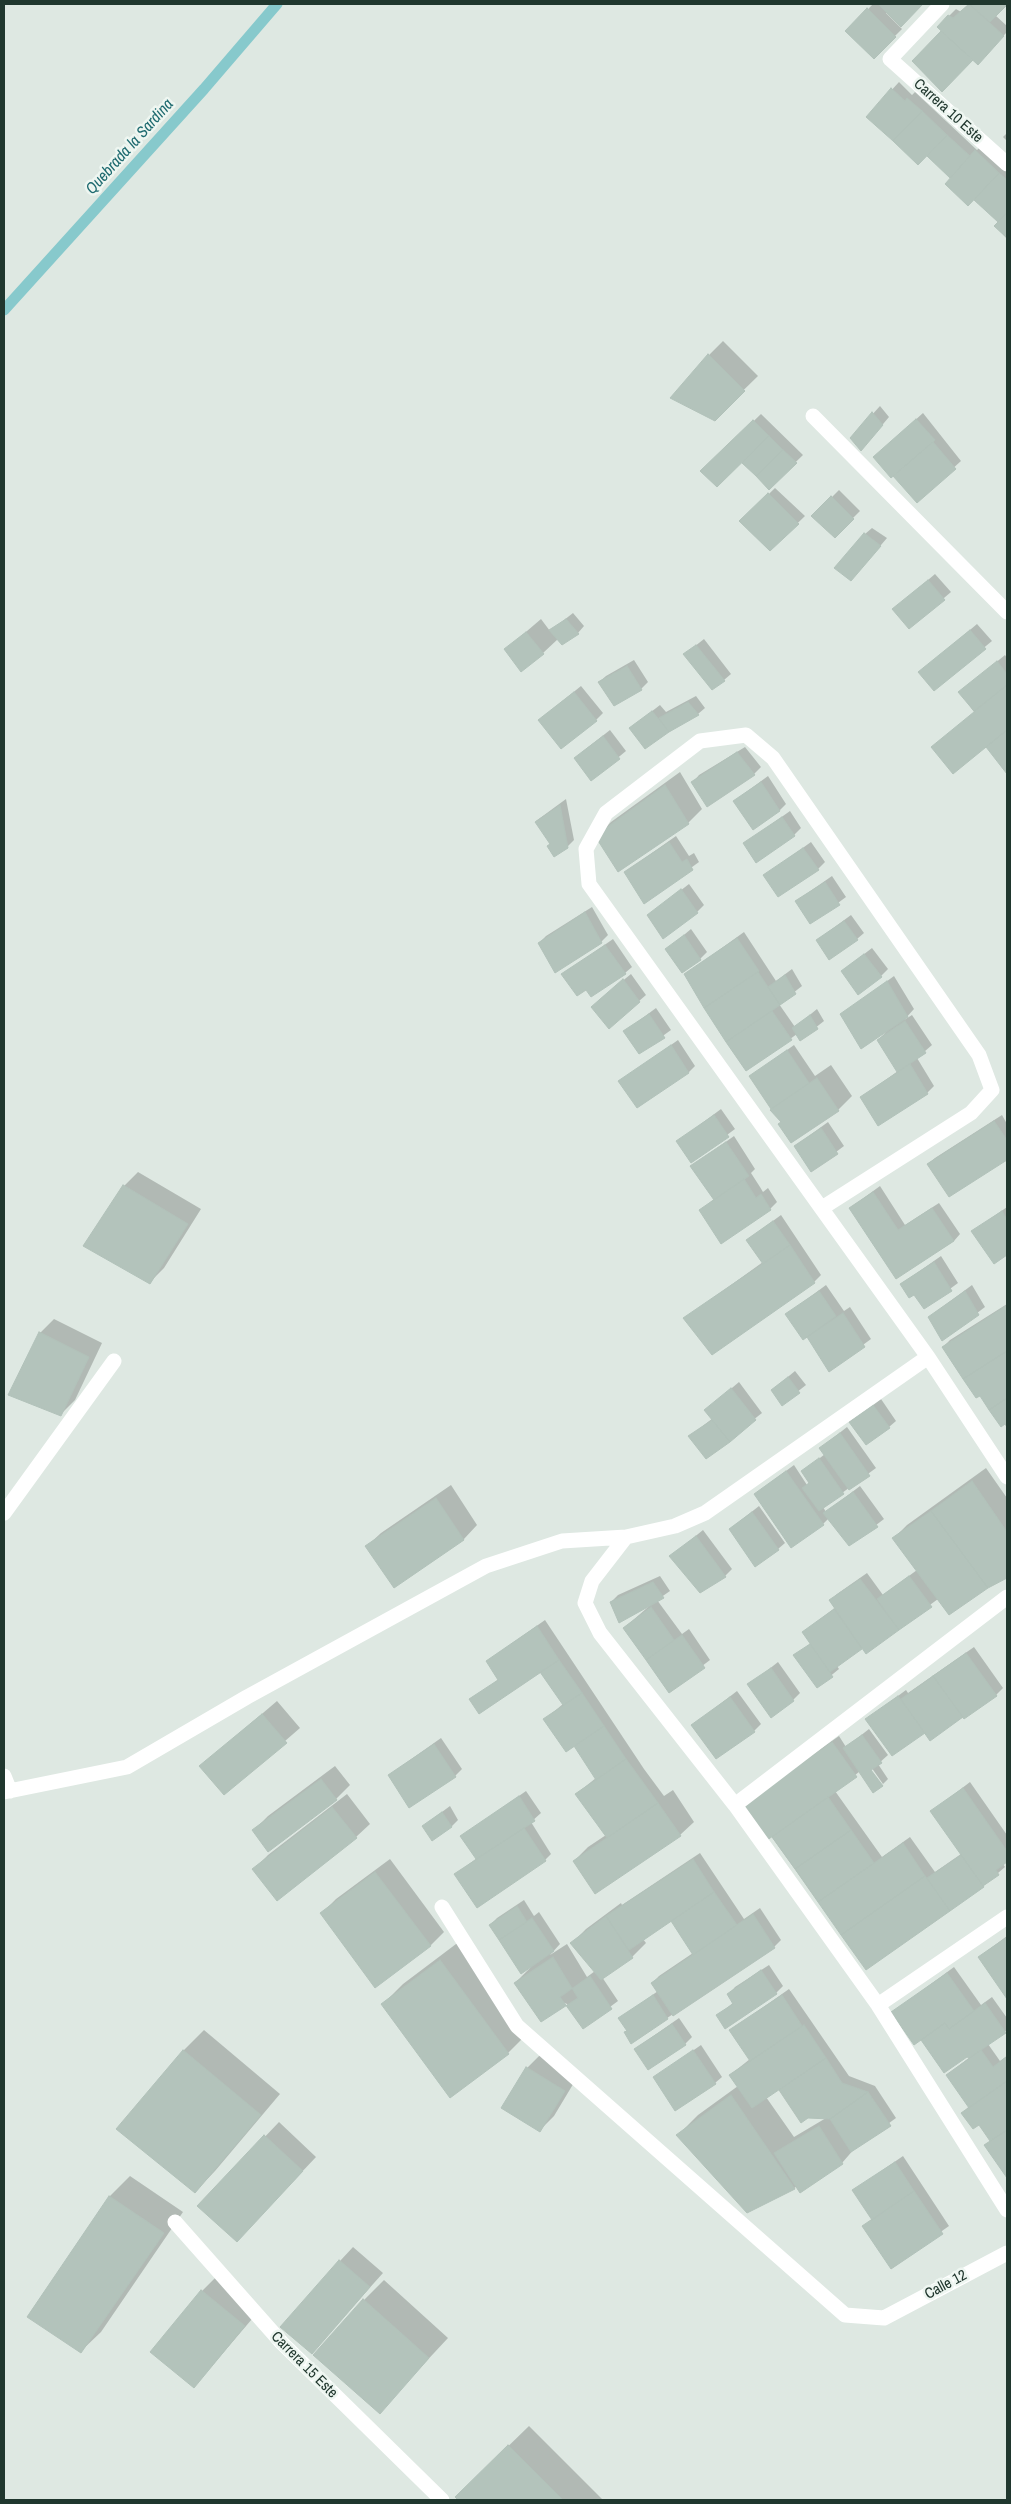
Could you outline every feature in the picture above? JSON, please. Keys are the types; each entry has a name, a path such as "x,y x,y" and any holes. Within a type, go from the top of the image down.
{"street":[{"name":"Carrera 10 Este","path":"942,4 890,59 1007,164"},
{"path":"813,416 1007,612"},
{"path":"822,1208 971,1113 992,1090 979,1055 773,758 746,735 700,741 606,813 586,849 589,884 928,1356 1007,1477"},
{"path":"4,1776 7,1792 127,1767 247,1697 486,1566 562,1541 626,1537 675,1526 705,1513 928,1356"},
{"path":"4,1514 114,1361"},
{"path":"626,1537 592,1581 585,1603 600,1633 735,1805 878,2005 1007,2210"},
{"path":"735,1805 1007,1597"},
{"name":"Calle 12","path":"442,1907 517,2026 845,2315 884,2318 1007,2253"},
{"path":"878,2005 1007,1917"},
{"name":"Carrera 15 Este","path":"175,2222 282,2343 442,2500"}],"building":[{"path":"878,4 923,4 901,27"},
{"path":"969,4 1007,4 1007,5 990,22"},
{"path":"969,4 1004,36 978,65 937,27 948,15 953,18"},
{"path":"867,8 896,37 874,59 845,31"},
{"path":"941,31 973,60 942,92 912,61"},
{"path":"891,88 905,101 907,98 922,111 893,141 866,117"},
{"path":"922,111 947,135 918,165 893,141"},
{"path":"947,135 970,156 950,178 927,156"},
{"path":"975,150 999,173 968,206 945,184"},
{"path":"999,173 1007,180 1007,213 998,222 974,200"},
{"path":"1007,213 1007,238 994,226"},
{"path":"708,354 745,391 715,421 670,398"},
{"path":"872,412 883,425 861,451 850,438"},
{"path":"916,419 935,440 891,478 873,457"},
{"path":"753,420 769,436 717,487 700,471"},
{"path":"769,436 783,450 756,476 742,463"},
{"path":"933,442 956,469 917,503 893,476"},
{"path":"783,450 797,463 769,490 756,476"},
{"path":"768,493 799,524 770,551 739,521"},
{"path":"831,496 854,519 835,538 811,516"},
{"path":"864,533 881,546 851,581 834,568"},
{"path":"928,580 945,600 909,629 892,609"},
{"path":"566,619 579,634 562,645 549,630"},
{"path":"970,630 986,649 934,691 918,672"},
{"path":"526,632 544,654 521,672 504,649"},
{"path":"696,645 725,681 712,690 683,654"},
{"path":"997,661 1007,674 1007,685 974,711 958,692"},
{"path":"627,666 642,690 614,706 598,682"},
{"path":"1007,685 1007,730 953,774 931,747"},
{"path":"574,692 597,721 561,749 538,720"},
{"path":"688,702 699,715 669,732 659,718"},
{"path":"652,711 669,732 645,749 629,728"},
{"path":"1007,730 1007,774 986,747"},
{"path":"603,736 620,759 591,781 574,758"},
{"path":"737,752 755,775 707,807 691,782"},
{"path":"761,782 780,811 753,830 733,801"},
{"path":"665,785 689,824 618,872 595,836"},
{"path":"560,805 568,848 554,857 547,846 550,844 535,822"},
{"path":"782,817 795,836 756,863 743,843"},
{"path":"669,842 682,862 687,859 693,870 644,904 624,872"},
{"path":"803,848 819,870 778,897 763,875"},
{"path":"825,882 840,905 810,924 795,901"},
{"path":"681,889 698,913 663,939 647,915"},
{"path":"585,912 602,943 555,973 538,943"},
{"path":"844,921 858,940 829,960 816,940"},
{"path":"684,935 701,960 682,973 665,949"},
{"path":"737,938 759,971 704,1008 684,974"},
{"path":"605,945 626,974 591,997 586,990 577,996 561,974"},
{"path":"864,954 882,977 858,995 841,971"},
{"path":"758,972 780,1005 726,1042 704,1008"},
{"path":"785,975 796,994 780,1005 768,987"},
{"path":"623,979 640,1002 609,1029 591,1007"},
{"path":"887,981 908,1017 861,1049 840,1014"},
{"path":"772,1011 792,1040 746,1071 726,1042"},
{"path":"649,1014 665,1038 639,1054 623,1031"},
{"path":"810,1015 818,1029 800,1041 792,1028"},
{"path":"905,1021 926,1053 897,1072 877,1040"},
{"path":"671,1045 689,1073 637,1108 618,1081"},
{"path":"787,1050 809,1083 771,1109 749,1076"},
{"path":"910,1064 928,1094 878,1126 860,1097"},
{"path":"817,1078 839,1111 791,1143 778,1124 781,1122 770,1110"},
{"path":"714,1115 729,1137 691,1163 676,1141"},
{"path":"994,1121 1007,1140 1007,1160 949,1197 927,1164"},
{"path":"821,1128 838,1154 811,1172 794,1146"},
{"path":"726,1142 749,1176 714,1200 690,1166"},
{"path":"744,1179 756,1198 761,1194 771,1210 721,1244 699,1210"},
{"path":"123,1185 188,1224 150,1284 83,1246"},
{"path":"873,1192 898,1230 932,1208 954,1241 896,1279 849,1208"},
{"path":"1002,1211 1007,1220 1007,1255 994,1264 971,1231"},
{"path":"773,1221 790,1245 763,1264 746,1240"},
{"path":"790,1245 815,1283 712,1355 683,1318"},
{"path":"934,1262 952,1291 924,1309 914,1295 909,1298 900,1284"},
{"path":"819,1291 836,1316 803,1340 785,1314"},
{"path":"965,1291 979,1315 942,1341 928,1317"},
{"path":"1007,1305 1007,1351 963,1379 942,1347"},
{"path":"843,1313 865,1347 829,1372 807,1337"},
{"path":"39,1332 89,1357 61,1416 8,1395"},
{"path":"1007,1351 1007,1398 989,1410 980,1396 976,1398 963,1379"},
{"path":"788,1377 800,1393 782,1406 771,1390"},
{"path":"731,1388 756,1420 730,1442 704,1410"},
{"path":"1007,1398 1007,1427 1005,1424 1001,1427 989,1410"},
{"path":"873,1405 890,1428 866,1445 849,1422"},
{"path":"712,1420 730,1442 706,1459 688,1436"},
{"path":"840,1433 870,1476 849,1490 819,1448"},
{"path":"819,1458 844,1494 819,1511 802,1488 809,1483 801,1471"},
{"path":"786,1471 824,1525 791,1548 754,1494"},
{"path":"972,1481 1007,1532 1007,1578 988,1588 931,1511"},
{"path":"853,1492 878,1527 849,1546 823,1513"},
{"path":"436,1498 464,1540 394,1588 365,1546"},
{"path":"931,1511 988,1588 949,1615 892,1538"},
{"path":"752,1512 779,1550 755,1567 729,1529"},
{"path":"696,1536 726,1577 700,1593 669,1556"},
{"path":"909,1576 932,1607 899,1630 877,1599"},
{"path":"860,1579 899,1630 866,1654 829,1600"},
{"path":"653,1582 664,1598 619,1623 610,1602"},
{"path":"651,1607 674,1640 646,1660 623,1628"},
{"path":"834,1609 862,1649 830,1672 802,1632"},
{"path":"537,1626 559,1660 479,1714 469,1699 498,1680 486,1661"},
{"path":"682,1635 705,1668 669,1693 646,1660"},
{"path":"810,1644 833,1677 817,1688 793,1655"},
{"path":"966,1653 997,1696 964,1719 933,1676"},
{"path":"559,1660 582,1693 563,1705 540,1672"},
{"path":"771,1668 794,1701 771,1718 747,1684"},
{"path":"933,1676 963,1717 930,1741 901,1699"},
{"path":"582,1693 604,1726 566,1752 543,1719"},
{"path":"898,1696 925,1733 892,1756 865,1719"},
{"path":"730,1697 755,1732 716,1759 691,1725"},
{"path":"262,1714 287,1743 224,1795 199,1766"},
{"path":"604,1726 626,1759 596,1780 574,1746"},
{"path":"862,1735 882,1763 871,1770 883,1786 873,1793 843,1748"},
{"path":"832,1742 857,1777 763,1843 738,1808"},
{"path":"434,1744 456,1777 409,1808 388,1775"},
{"path":"626,1759 658,1803 607,1838 575,1794"},
{"path":"321,1779 337,1800 268,1852 252,1830"},
{"path":"963,1788 1007,1851 1007,1862 996,1870 999,1875 983,1886 930,1811"},
{"path":"519,1796 535,1821 476,1859 460,1836"},
{"path":"828,1797 851,1830 795,1869 772,1837"},
{"path":"658,1803 681,1836 595,1894 573,1861"},
{"path":"332,1807 357,1838 277,1901 252,1869"},
{"path":"442,1812 452,1827 432,1841 422,1826"},
{"path":"524,1828 546,1861 477,1908 454,1874"},
{"path":"851,1830 874,1863 818,1902 795,1869"},
{"path":"903,1843 925,1876 841,1935 818,1902"},
{"path":"961,1855 984,1887 950,1911 927,1878"},
{"path":"693,1859 714,1892 629,1950 606,1916"},
{"path":"375,1872 431,1946 375,1988 320,1913"},
{"path":"925,1876 950,1911 866,1970 841,1935"},
{"path":"714,1892 737,1925 693,1955 671,1921"},
{"path":"517,1906 527,1922 499,1940 489,1925"},
{"path":"753,1914 775,1948 673,2016 651,1983"},
{"path":"606,1916 633,1958 601,1980 570,1943"},
{"path":"532,1918 554,1951 521,1974 499,1940"},
{"path":"1007,1937 1007,1999 978,1957"},
{"path":"553,1957 578,1998 541,2022 514,1983"},
{"path":"440,1960 509,2054 450,2098 381,2004"},
{"path":"761,1970 777,1994 725,2029 716,2015 733,2004 727,1994"},
{"path":"947,1973 974,2011 949,2029 945,2023 914,2045 891,2012"},
{"path":"590,1976 612,2009 583,2029 560,1997"},
{"path":"653,1995 668,2019 631,2044 624,2032 627,2031 618,2018"},
{"path":"782,1995 802,2026 750,2061 729,2030"},
{"path":"985,2003 1006,2033 944,2073 921,2040 945,2023 949,2029"},
{"path":"672,2024 686,2045 648,2070 634,2049"},
{"path":"804,2025 826,2058 752,2108 729,2075"},
{"path":"183,2050 261,2115 195,2193 116,2129"},
{"path":"693,2050 716,2084 675,2111 653,2077"},
{"path":"981,2050 993,2067 1006,2057 1007,2081 969,2108 946,2075"},
{"path":"826,2058 842,2083 868,2092 830,2119 808,2118 801,2123 779,2090"},
{"path":"526,2067 565,2091 540,2132 501,2108"},
{"path":"1007,2081 1007,2130 990,2141 979,2125 973,2129 961,2113"},
{"path":"868,2092 891,2126 851,2152 830,2119"},
{"path":"731,2095 795,2189 747,2213 676,2135"},
{"path":"819,2126 843,2164 800,2193 774,2153"},
{"path":"1007,2130 1007,2178 984,2145"},
{"path":"264,2135 303,2171 237,2242 197,2206"},
{"path":"895,2162 914,2191 872,2220 852,2190"},
{"path":"914,2191 943,2234 891,2269 862,2226"},
{"path":"109,2196 164,2233 81,2353 27,2317"},
{"path":"339,2260 370,2287 312,2354 280,2327"},
{"path":"201,2290 245,2326 194,2388 150,2352"},
{"path":"363,2299 429,2358 380,2414 313,2355"},
{"path":"508,2445 563,2500 458,2500 455,2497"}],"waterway":[{"name":"Quebrada la Sardina","path":"4,310 204,89 277,4"}]}
